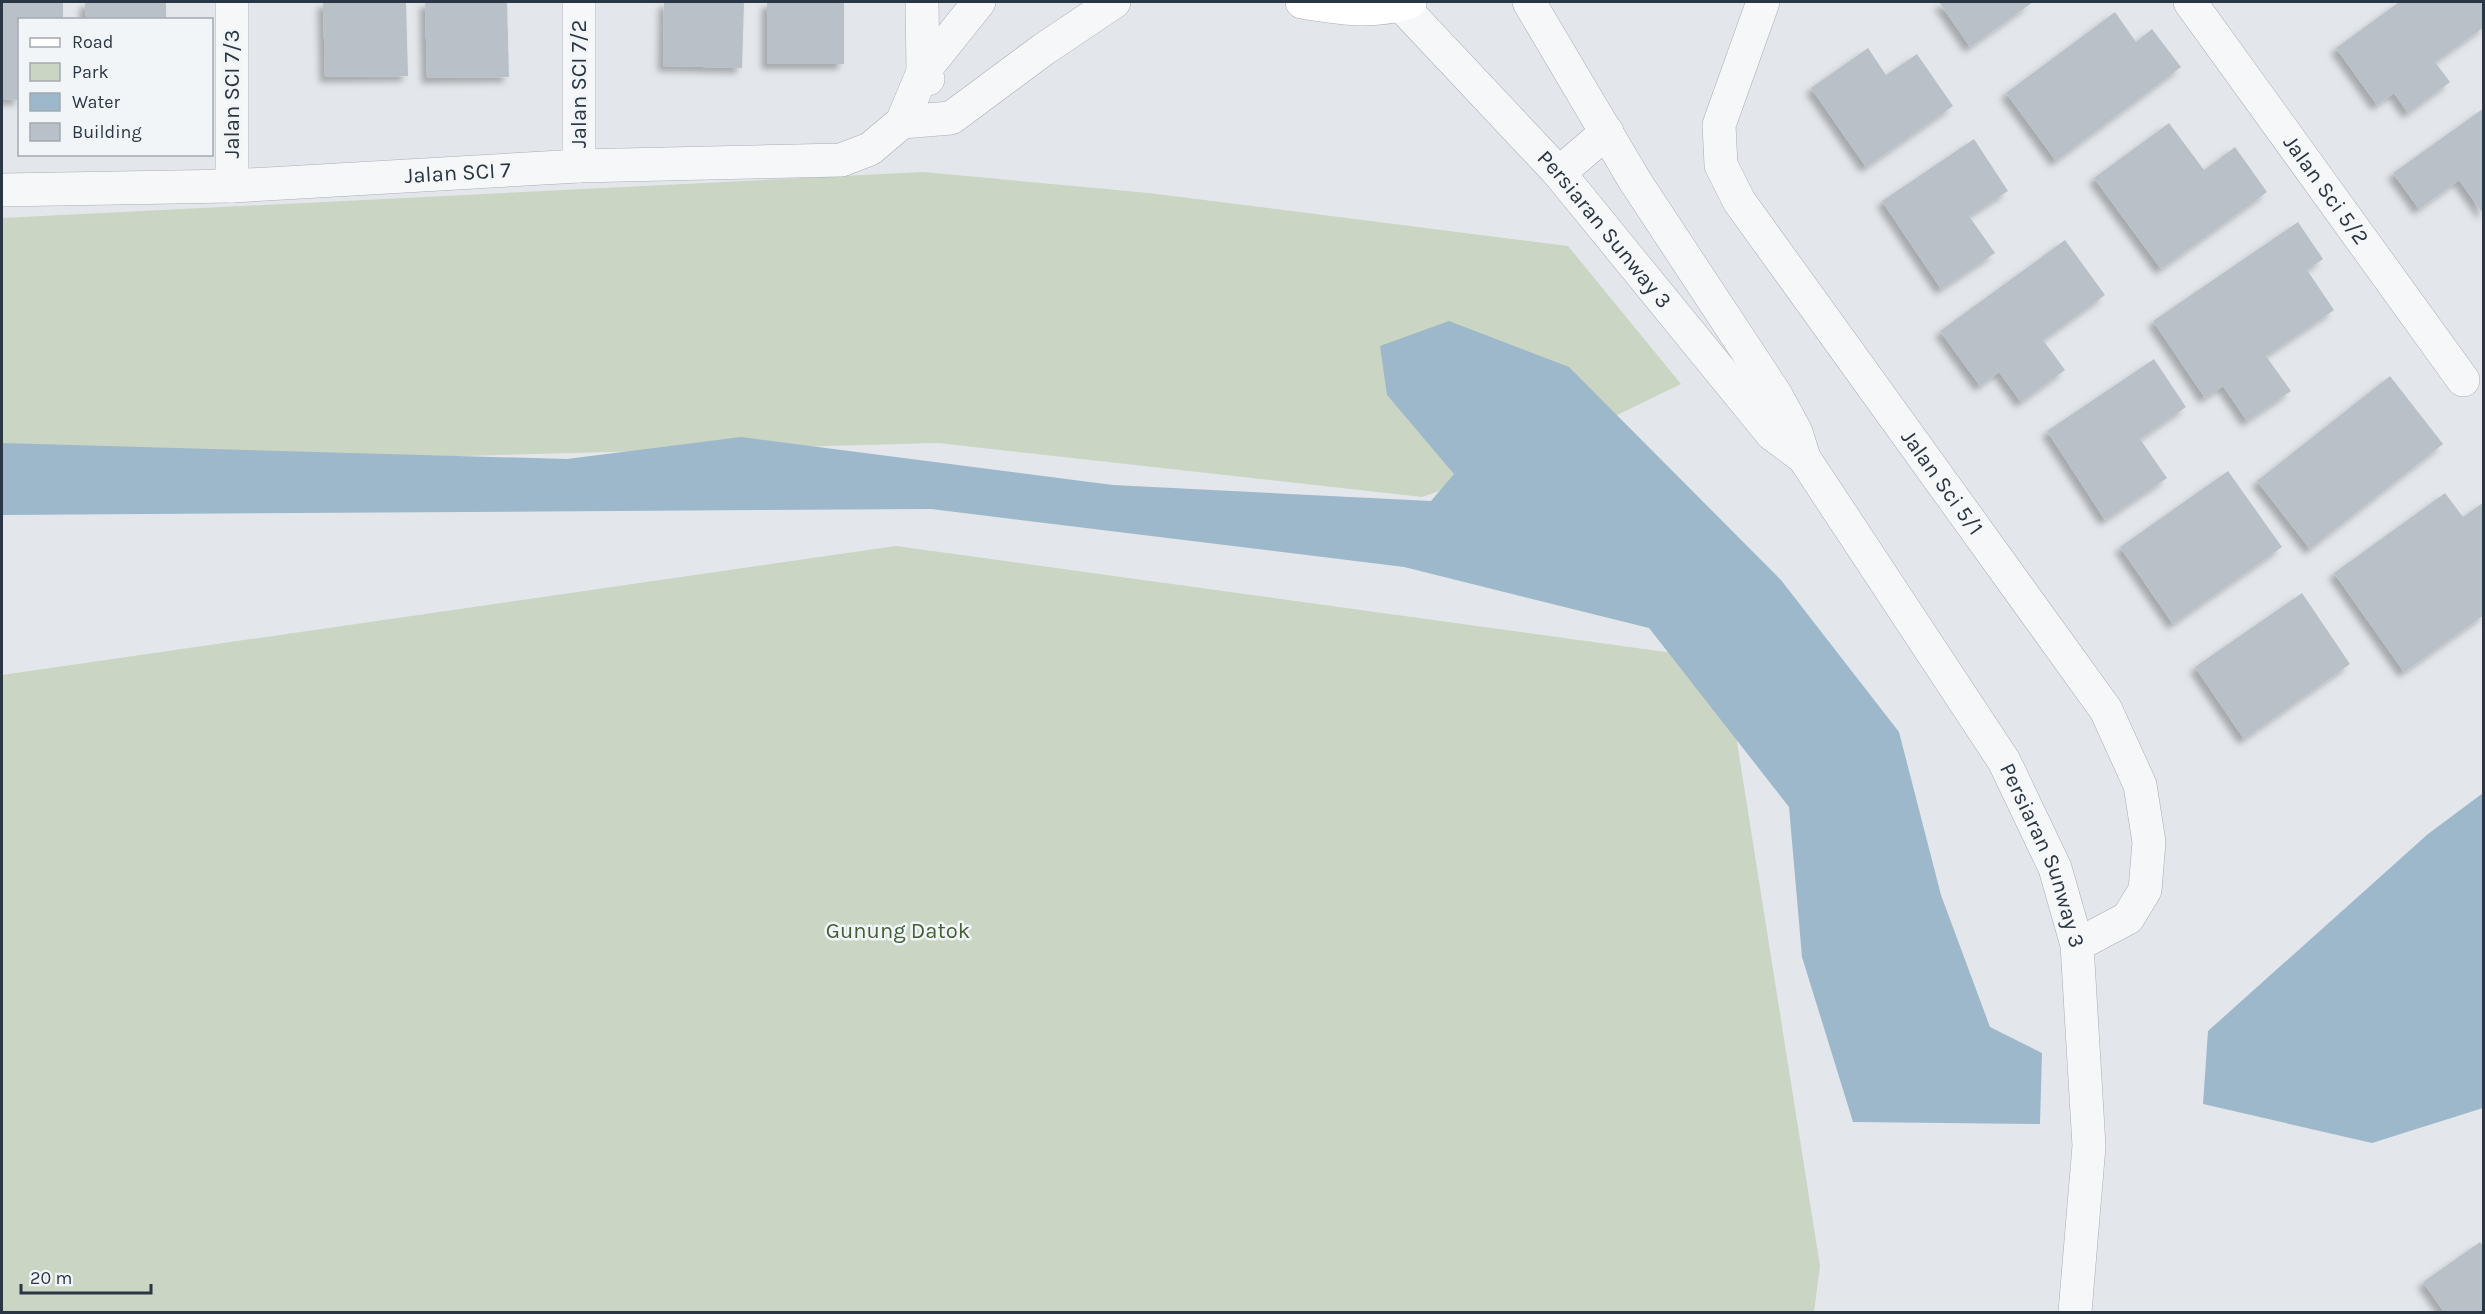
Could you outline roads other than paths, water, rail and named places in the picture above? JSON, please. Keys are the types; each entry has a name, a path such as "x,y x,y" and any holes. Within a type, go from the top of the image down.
{"main road":[{"path":"1302,2 1347,10 1406,3"}],"street":[{"name":"Jalan SCI 7/3","path":"232,2 232,186"},
{"name":"Jalan SCI 7/2","path":"579,2 579,166"},
{"path":"922,2 923,72 951,118"},
{"path":"979,2 923,72 902,122 951,118 1044,49 1114,2"},
{"name":"Persiaran Sunway 3","path":"1529,2 1635,181 1776,395 1796,432 1804,458 2004,761 2055,868 2077,945 2089,1146 2075,1312"},
{"name":"Jalan Sci 5/1","path":"1763,2 1719,125 1721,165 1739,201 2106,710 2140,785 2149,842 2145,890 2128,918 2077,945"},
{"name":"Jalan Sci 5/2","path":"2190,2 2463,380"},
{"name":"Persiaran Sunway 3","path":"1406,3 1559,173 1772,434 1804,458"},
{"name":"Jalan SCI 7","path":"2,189 232,186 579,166 841,160 870,148 902,122"},
{"path":"1559,173 1607,132"}],"water":[{"path":"1449,321 1569,367 1781,580 1899,732 1941,895 1990,1027 2042,1053 2040,1124 1853,1122 1802,957 1789,807 1649,628 1404,567 931,509 2,515 2,443 567,459 741,437 1113,485 1431,501 1454,474 1387,395 1380,346"},
{"path":"2483,793 2483,1108 2372,1143 2203,1104 2208,1031 2428,834"}],"park label":[{"name":"Gunung Datok","path":"898,931"}]}
